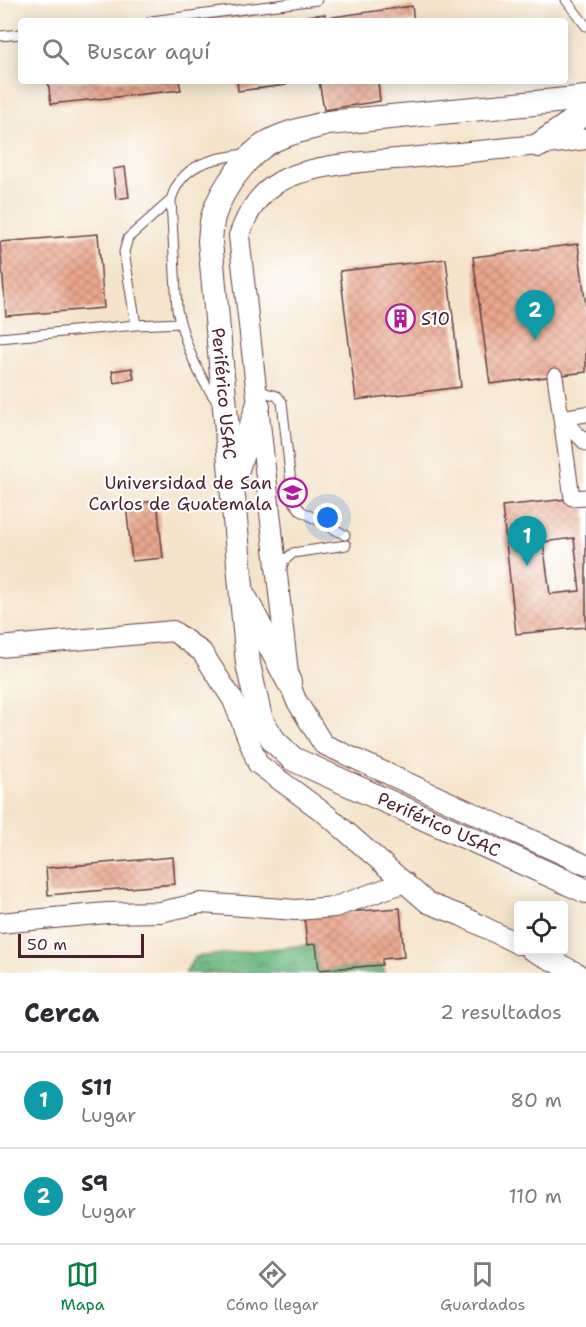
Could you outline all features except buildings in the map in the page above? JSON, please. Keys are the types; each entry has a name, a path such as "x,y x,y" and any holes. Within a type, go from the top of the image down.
{"street":[{"name":"Periférico USAC","path":"586,98 328,123 273,140 254,153 223,192 213,215 210,242 248,664 260,718 274,741 293,759 586,891"},
{"path":"539,145 586,112"},
{"name":"Periférico USAC","path":"586,139 371,161 316,170 279,182 268,190 252,208 239,236 289,682 296,700 323,744 586,865"},
{"path":"555,376 572,498 586,497"},
{"path":"232,486 257,398"},
{"path":"561,418 586,414"},
{"path":"561,418 586,442"},
{"path":"241,590 289,682"},
{"path":"0,647 173,631 202,652 233,700 258,764 327,815 428,903 462,916 514,942"},
{"path":"0,923 107,913 160,912 201,903 296,910 335,907 405,882"},
{"path":"539,955 577,973"}],"lane":[{"path":"173,18 317,0"},
{"path":"566,0 586,26"},
{"path":"0,36 18,34"},
{"path":"225,413 202,381 180,323 177,310 171,200 175,186 194,168 213,158 254,153"},
{"path":"136,325 124,252 128,238 171,200"},
{"path":"0,338 180,323"},
{"path":"257,398 277,396 282,402 293,501 301,511 345,540 293,553 284,561 278,581"}],"green space":[{"path":"316,944 319,970 382,965 385,973 185,973 195,957"}],"place":[{"name":"S10","path":"400,319"},
{"name":"S9","path":"535,340"},
{"name":"Universidad de San Carlos de Guatemala","path":"293,493"},
{"name":"S11","path":"527,566"}]}
